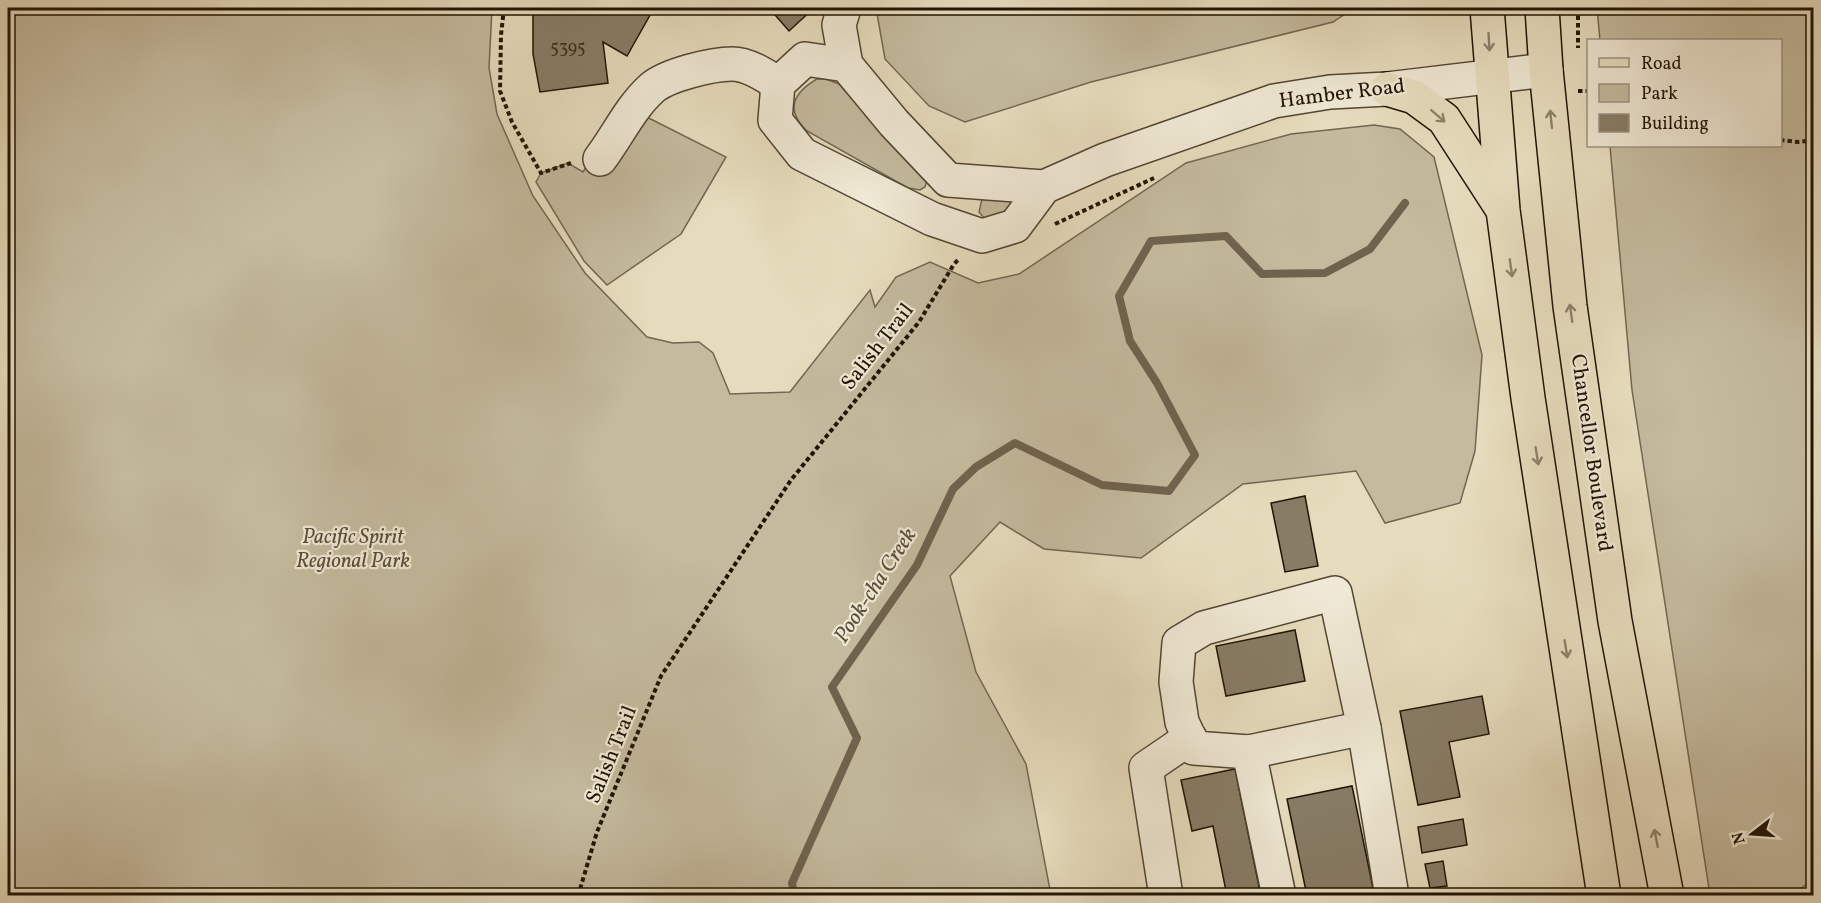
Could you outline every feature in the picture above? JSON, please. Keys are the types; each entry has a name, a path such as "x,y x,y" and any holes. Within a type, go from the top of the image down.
{"main road":[{"path":"1487,8 1503,210 1530,410 1604,896"},
{"name":"Chancellor Boulevard","path":"1542,8 1546,70 1570,306 1615,621 1666,896"},
{"path":"1387,89 1414,97 1443,119 1503,210"}],"street":[{"path":"844,8 839,26 846,64 894,123 948,180 932,219"},
{"path":"846,64 805,59 778,84 775,120 802,154 932,219 982,236 1016,226 1044,187"},
{"path":"600,159 616,138 630,111 654,86 681,73 733,64 761,72 778,84"},
{"name":"Hamber Road","path":"948,180 1044,187 1105,160 1274,101 1330,92 1387,89 1546,70"},
{"path":"1364,728 1249,752 1194,748 1182,722 1176,682 1179,643 1204,628 1335,593 1364,728 1392,896"},
{"path":"1166,896 1146,768 1190,738"},
{"path":"1249,752 1279,896"}],"path":[{"path":"504,8 500,91 512,122 541,173 568,163 594,164 600,159"},
{"path":"1578,8 1578,56"},
{"path":"1578,80 1578,92 1587,91"},
{"path":"1782,140 1798,142 1814,140"},
{"path":"1045,229 1160,175"},
{"name":"Salish Trail","path":"578,896 597,832 661,676 791,480 919,322 954,264 965,254"}],"green space":[{"name":"Pacific Spirit Regional Park","path":"8,8 492,8 489,68 497,114 533,196 585,273 647,337 673,343 699,342 713,353 730,394 790,392 870,290 875,307 896,277 930,262 978,283 1019,274 1186,163 1291,134 1374,125 1400,129 1434,157 1482,355 1475,451 1460,503 1385,523 1356,471 1243,484 1141,558 1044,549 1000,522 950,576 976,672 1026,764 1051,895 8,895"},
{"path":"876,8 1354,8 1333,22 1091,82 965,122 929,106 885,59"},
{"path":"1597,8 1813,8 1814,879 1791,895 1710,895 1632,390 1610,147 1782,147 1782,39 1600,39"},
{"path":"817,79 826,79 839,84 927,180 925,187 920,190 908,188 807,131 796,116 795,102 802,90"},
{"path":"625,106 726,157 681,234 607,285 584,261 536,182 541,173 568,163 583,172"},
{"path":"990,196 1017,201 1002,215 984,218 979,212 982,199"}],"building":[{"path":"533,8 654,8 627,56 603,42 608,83 540,92 533,54"},
{"path":"769,8 814,8 789,31"},
{"path":"1305,496 1318,566 1285,572 1271,503"},
{"path":"1295,630 1305,681 1226,696 1216,646"},
{"path":"1482,696 1489,734 1449,742 1460,797 1418,805 1400,711"},
{"path":"1235,769 1261,896 1227,896 1213,826 1192,831 1181,780"},
{"path":"1352,786 1373,888 1337,896 1307,896 1287,799"},
{"path":"1463,819 1467,845 1422,853 1418,827"},
{"path":"1443,861 1447,886 1430,888 1425,864"}],"waterway":[{"name":"Pook-cha Creek","path":"794,896 792,883 857,738 832,687 917,565 953,489 976,467 1015,443 1102,485 1169,491 1195,455 1157,383 1130,341 1119,296 1151,241 1226,236 1262,274 1325,273 1370,249 1405,203"}]}
